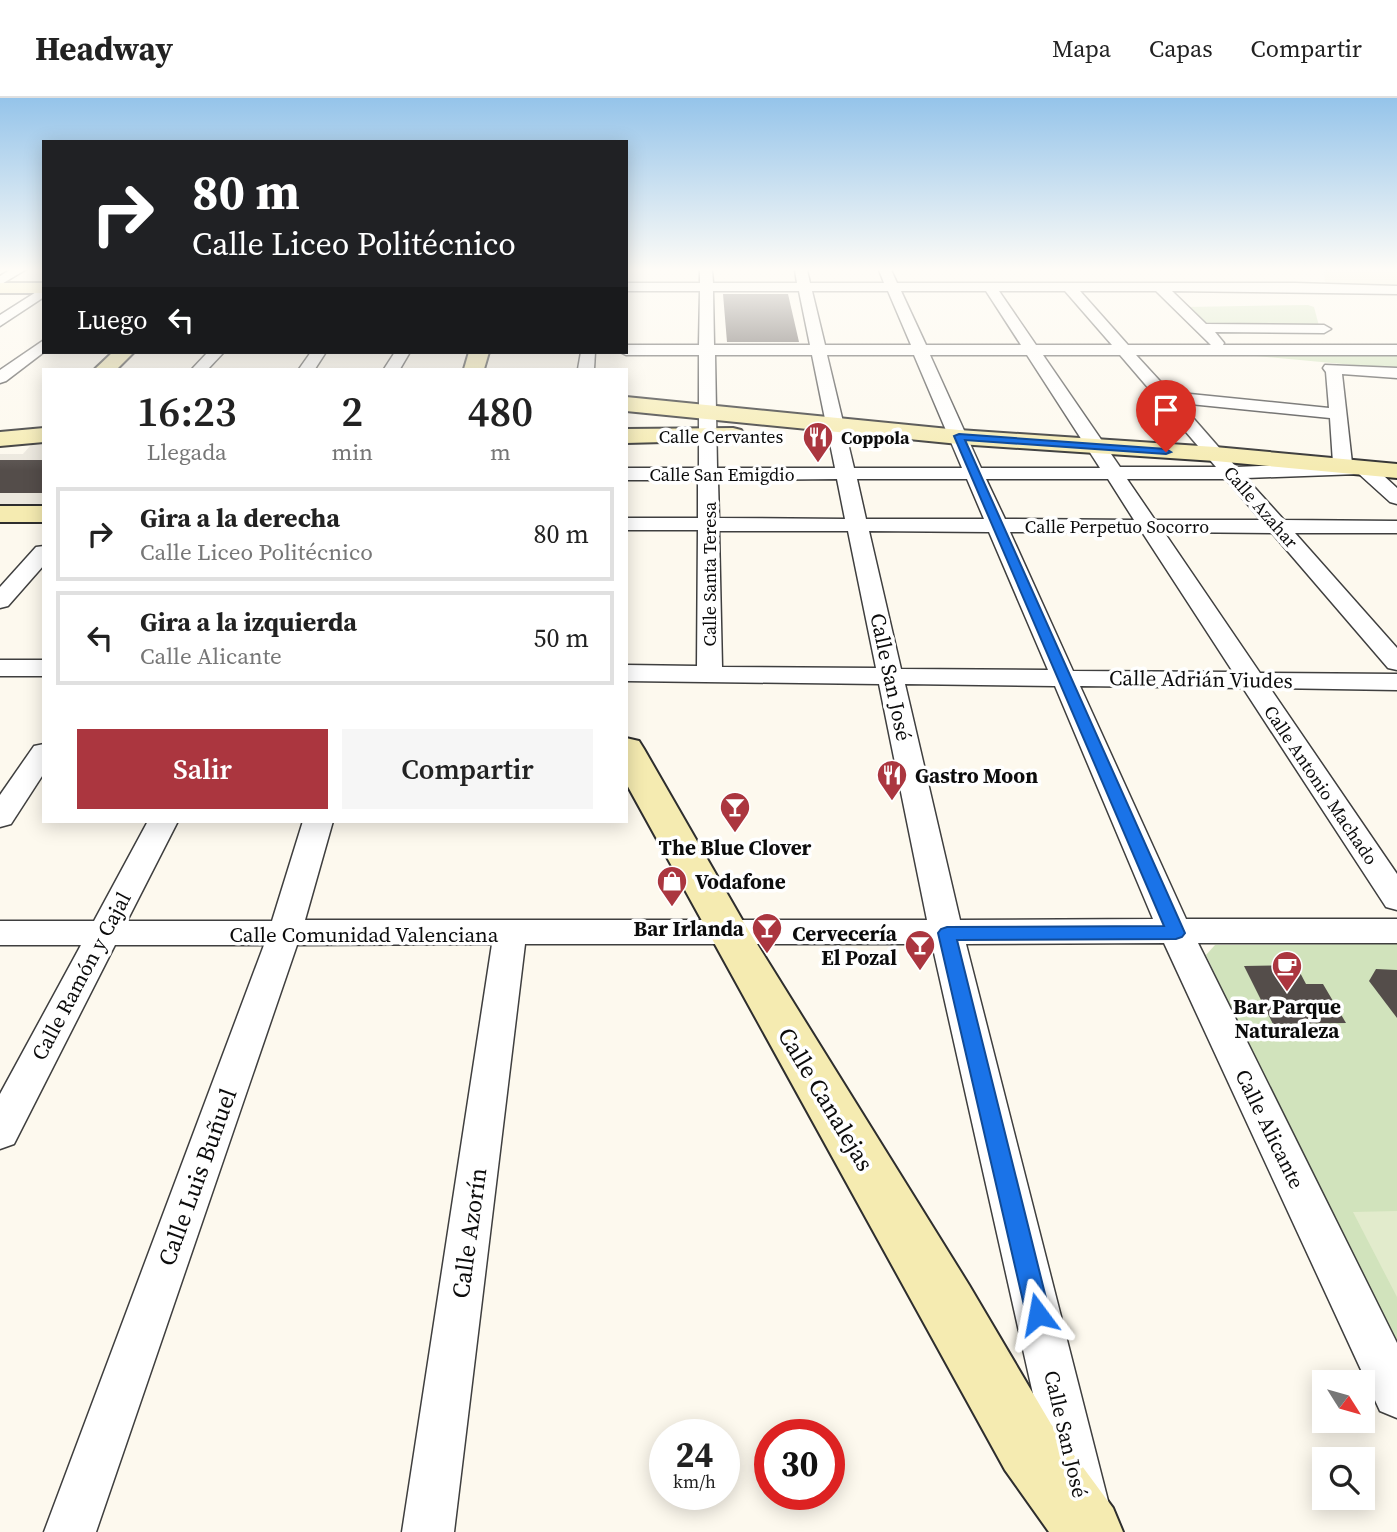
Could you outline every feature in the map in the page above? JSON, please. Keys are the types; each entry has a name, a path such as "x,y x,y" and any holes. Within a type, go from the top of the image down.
{"street":[{"name":"Calle Santa Teresa","path":"707,337 709,674"},
{"name":"Calle San José","path":"816,337 947,933 1089,1532"},
{"name":"Calle Alicante","path":"916,337 951,436 975,474 1176,933 1397,1394"},
{"name":"Calle Antonio Machado","path":"1023,337 1397,899"},
{"name":"Calle Azahar","path":"1113,337 1397,663"},
{"path":"1212,337 1230,355 1397,350"},
{"path":"1326,337 1329,350"},
{"path":"12,349 41,347"},
{"path":"0,377 41,347"},
{"path":"628,350 1125,350 1230,355 1397,373"},
{"path":"106,368 122,354"},
{"path":"201,368 214,354"},
{"path":"1334,368 1338,414 1354,467 1397,498"},
{"path":"1165,397 1338,414"},
{"path":"628,404 708,411 836,429"},
{"name":"Calle Cervantes","path":"628,436 708,436 836,429 1214,454 1397,471"},
{"path":"0,439 40,432"},
{"name":"Calle San Emigdio","path":"628,474 1231,473 1354,467"},
{"path":"0,514 42,514"},
{"name":"Calle Perpetuo Socorro","path":"628,524 1397,527"},
{"path":"0,601 42,554"},
{"path":"0,668 42,668"},
{"name":"Calle Adrián Viudes","path":"628,673 1397,682"},
{"name":"Calle Canalejas","path":"628,753 729,934 948,1305 1028,1447 1089,1532"},
{"path":"0,817 42,755"},
{"name":"Calle Ramón y Cajal","path":"0,1132 162,823"},
{"name":"Calle Luis Buñuel","path":"70,1532 284,934 317,823"},
{"name":"Calle Comunidad Valenciana","path":"0,933 1397,931"},
{"name":"Calle Azorín","path":"428,1532 510,934"},
{"name":"Calle Canalejas","path":"1028,1447 1059,1532"}],"green space":[{"path":"1397,353 1397,369 1245,355 1248,354"},
{"path":"1397,944 1397,1364 1206,955 1215,945"},
{"path":"1397,1211 1397,1297 1353,1212"}],"shaded area":[{"path":"42,440 42,460 0,460 0,454 23,454 31,445 0,444"},
{"path":"42,489 42,510 0,511 0,493"}],"building":[{"path":"727,337 798,337 799,342 727,342"},
{"path":"0,460 42,460 42,493 0,493"},
{"path":"1296,965 1306,984 1323,984 1346,1023 1273,1024 1244,966"},
{"path":"1376,969 1397,970 1397,1018 1369,981"}],"place":[{"name":"Coppola","path":"818,464"},
{"name":"Gastro Moon","path":"892,802"},
{"name":"The Blue Clover","path":"735,834"},
{"name":"Vodafone","path":"672,908"},
{"name":"Bar Irlanda","path":"767,955"},
{"name":"Cervecería El Pozal","path":"920,972"},
{"name":"Bar Parque Naturaleza","path":"1287,993"}],"route":[{"path":"1038,1314 947,933 1176,933 959,436 1166,452"}]}
